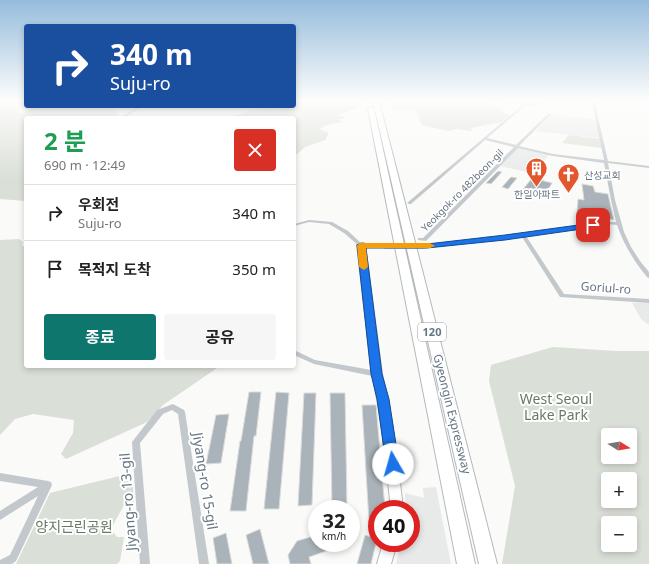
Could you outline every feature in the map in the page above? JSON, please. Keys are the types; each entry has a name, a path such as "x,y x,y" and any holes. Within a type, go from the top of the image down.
{"highway":[{"name":"Gyeongin Expressway","path":"375,127 466,564"},
{"name":"Gyeongin Expressway","path":"382,127 488,564"}],"street":[{"path":"408,203 499,127"},
{"name":"Yeokgok-ro 482beon-gil","path":"420,239 424,240 536,127"},
{"name":"Goriul-ro","path":"599,127 618,224 627,246 637,262 649,276"},
{"path":"485,139 553,155 649,167"},
{"path":"296,225 309,222 330,223 346,232 361,245 424,246 523,235 607,223 618,224"},
{"name":"Goriul-ro","path":"523,235 562,296 649,301"},
{"path":"361,245 377,374 383,399 390,445 396,500"},
{"path":"296,353 314,362 377,374"},
{"name":"Jiyang-ro 13-gil","path":"145,564 136,442 160,412 173,407"},
{"name":"Jiyang-ro 15-gil","path":"173,407 181,412 204,564"},
{"path":"0,477 48,485"},
{"path":"0,516 48,485"},
{"path":"3,564 12,561 48,485"},
{"path":"384,564 387,552"}],"shaded area":[{"path":"539,127 598,127 600,138 536,131"},
{"path":"518,147 549,154 535,174 500,166"},
{"path":"632,303 649,303 649,325 641,319"},
{"path":"436,487 451,564 396,564 399,552 420,552 420,500 405,500 405,493 424,498 423,488"}],"green space":[{"path":"0,127 24,127 24,201 0,199"},
{"path":"296,127 322,127 319,129 329,133 325,140 305,147 296,155"},
{"path":"432,127 474,127 471,128 472,131 456,129 449,131"},
{"path":"569,135 601,139 602,148 562,143"},
{"path":"19,239 23,242 22,246 24,246 24,368 217,368 163,405 147,422 66,459 61,454 73,433 74,420 33,414 15,419 0,435 0,240"},
{"name":"West Seoul Lake Park","path":"553,347 616,351 649,351 649,564 502,564 515,486 489,381 491,365"},
{"name":"양지근린공원","path":"132,473 134,502 124,505 111,529 117,537 124,537 120,561 117,564 16,564 50,493"}],"building":[{"path":"498,171 502,172 491,184 486,183"},
{"path":"511,177 517,178 508,189 502,187"},
{"name":"한일아파트","path":"532,178 552,183 543,198 521,192"},
{"path":"582,184 593,186 595,192 608,194 614,220 577,212 578,199 584,200"},
{"path":"249,392 261,392 256,436 254,436 246,511 230,511 240,441"},
{"path":"276,392 289,393 279,509 264,509"},
{"path":"304,393 316,393 312,500 308,500 308,505 298,506"},
{"path":"330,393 345,393 347,500 332,500"},
{"path":"362,405 376,405 384,500 368,500 368,505"},
{"path":"229,414 221,463 206,464 216,415"},
{"path":"260,529 269,564 253,564 246,535"},
{"path":"226,533 232,564 217,564 213,538"},
{"path":"365,535 368,536 368,552 374,552 371,564 357,564"},
{"path":"308,538 308,552 323,552 309,557 311,564 290,564 288,555 297,541"}],"slow traffic":[{"path":"364,267 361,245 430,246"}],"place":[{"name":"한일아파트","path":"537,188"},
{"name":"산성교회","path":"569,194"}],"route":[{"path":"393,464 383,399 378,381 361,245 427,246 505,238 593,225"}]}
